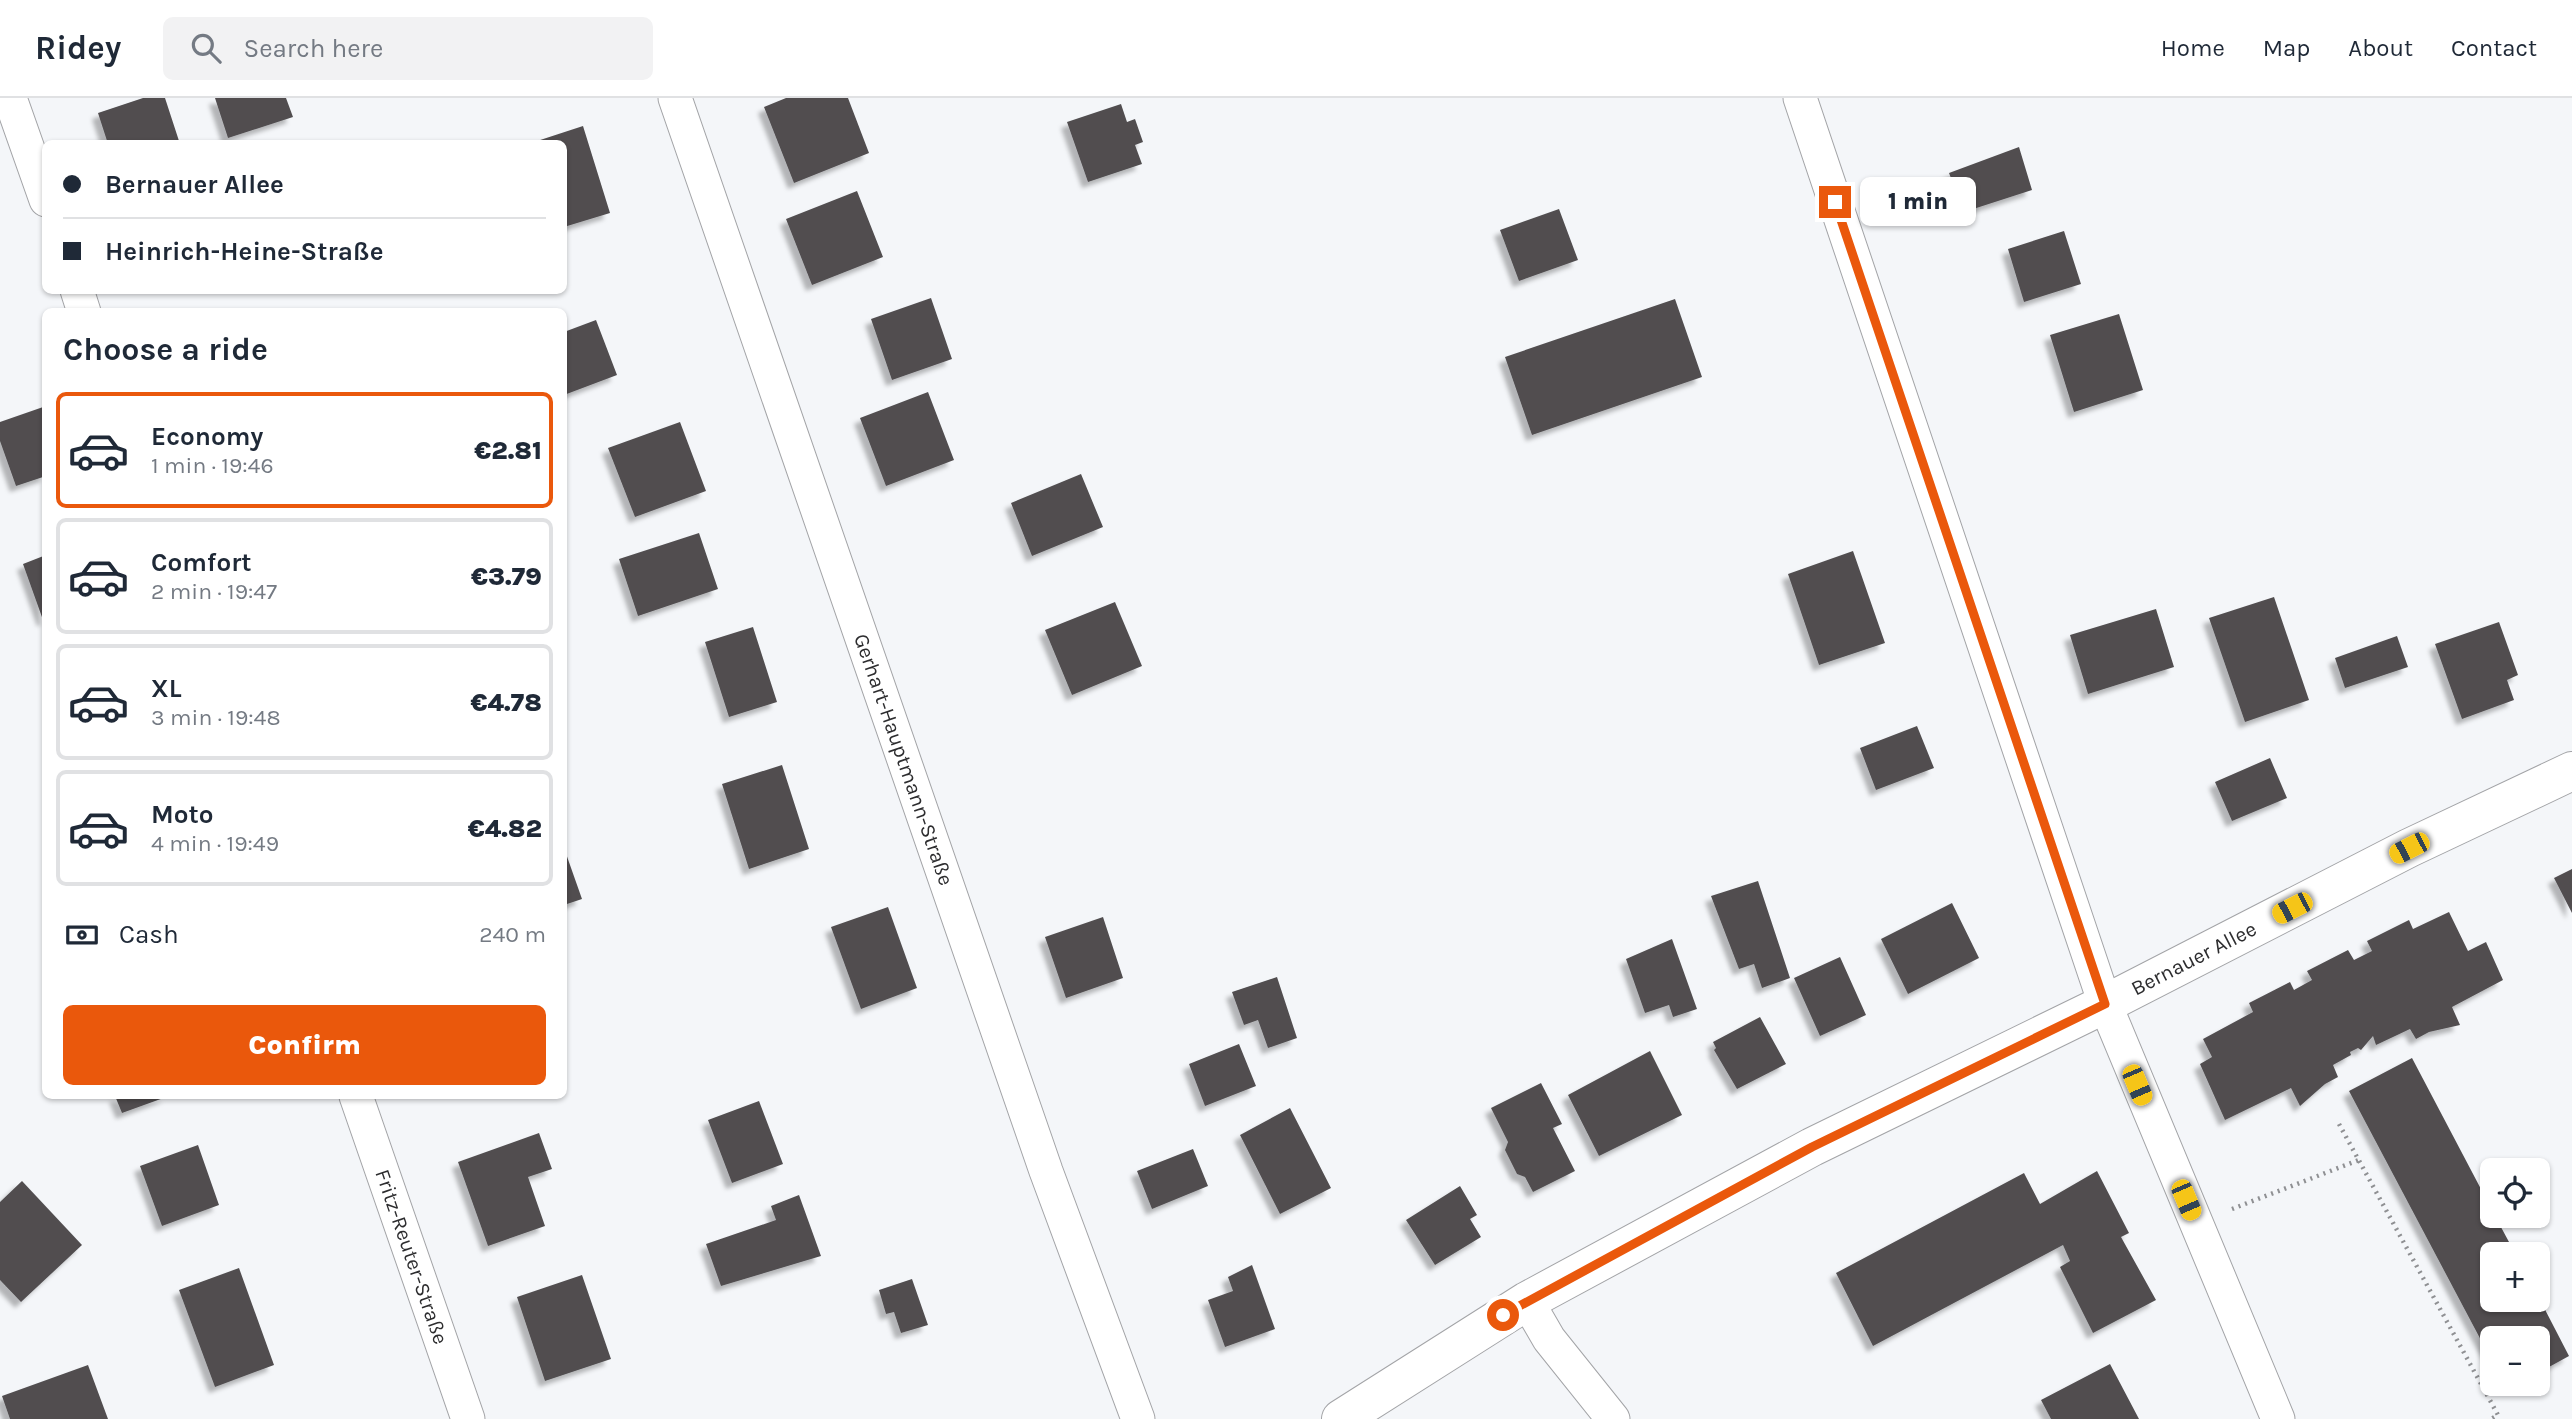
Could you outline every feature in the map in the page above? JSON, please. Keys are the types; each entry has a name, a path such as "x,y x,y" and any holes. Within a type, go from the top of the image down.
{"main road":[{"name":"Bernauer Allee","path":"1341,1419 1527,1301 1812,1147 2105,1004 2409,848 2572,771"}],"street":[{"path":"10,98 42,189"},
{"name":"Gerhart-Hauptmann-Straße","path":"675,98 1046,1171 1138,1419"},
{"path":"1800,98 2105,1004 2278,1419"},
{"name":"Fritz-Reuter-Straße","path":"357,1099 468,1419"},
{"path":"1527,1301 1549,1339 1612,1419"}],"path":[{"path":"2339,1124 2498,1415 2491,1419"},
{"path":"2196,1223 2359,1160"}],"building":[{"path":"143,98 165,98 179,140 107,140 98,113"},
{"path":"215,98 286,98 293,117 228,138"},
{"path":"786,98 848,98 869,153 794,183 764,107"},
{"path":"1121,104 1127,122 1135,119 1143,142 1135,145 1142,164 1088,182 1067,122"},
{"path":"583,126 610,213 567,226 567,140 540,140"},
{"path":"2019,147 2032,190 1964,212 1949,173"},
{"path":"857,191 883,257 812,285 786,219"},
{"path":"1559,209 1578,260 1519,281 1500,230"},
{"path":"2064,231 2081,284 2024,302 2008,249"},
{"path":"931,298 952,359 892,380 871,319"},
{"path":"1675,299 1702,377 1532,435 1505,357"},
{"path":"2119,314 2143,390 2074,412 2050,335"},
{"path":"596,320 617,375 567,394 567,331"},
{"path":"928,392 954,460 886,486 860,418"},
{"path":"42,407 42,477 16,486 0,441 0,422"},
{"path":"680,422 706,491 635,517 608,448"},
{"path":"1081,474 1103,527 1032,556 1011,503"},
{"path":"699,533 718,589 638,616 619,559"},
{"path":"1853,551 1885,643 1819,665 1788,574"},
{"path":"42,557 42,617 23,564"},
{"path":"2274,597 2309,700 2245,722 2209,618"},
{"path":"1115,602 1142,666 1072,695 1045,630"},
{"path":"2156,609 2174,667 2088,694 2070,635"},
{"path":"2499,622 2518,675 2507,680 2514,700 2462,719 2435,644"},
{"path":"753,627 777,702 729,717 705,642"},
{"path":"2397,636 2408,667 2345,688 2335,658"},
{"path":"1917,726 1934,768 1876,790 1860,748"},
{"path":"2270,758 2287,798 2232,821 2215,782"},
{"path":"782,765 809,849 749,869 722,784"},
{"path":"567,856 582,899 567,904"},
{"path":"2572,869 2572,913 2554,878"},
{"path":"1758,881 1790,978 1762,988 1754,964 1739,969 1711,896"},
{"path":"1952,903 1979,958 1908,994 1881,939"},
{"path":"888,907 917,988 861,1009 831,927"},
{"path":"2449,912 2468,951 2486,942 2503,980 2452,1007 2460,1025 2429,1032 2416,1039 2410,1029 2376,1045 2373,1036 2361,1050 2358,1048 2350,1052 2351,1055 2333,1065 2338,1077 2325,1084 2300,1106 2291,1088 2225,1120 2200,1064 2212,1057 2203,1039 2253,1012 2249,1003 2290,982 2294,990 2312,980 2307,971 2348,950 2354,960 2372,951 2367,941 2409,920 2413,929"},
{"path":"1103,917 1123,978 1066,998 1045,937"},
{"path":"1672,939 1697,1009 1673,1017 1669,1005 1645,1013 1626,959"},
{"path":"1840,957 1866,1015 1820,1036 1794,978"},
{"path":"1277,977 1297,1038 1268,1048 1258,1020 1244,1025 1232,992"},
{"path":"1760,1017 1786,1064 1737,1089 1714,1050 1716,1048 1713,1042"},
{"path":"1239,1044 1256,1086 1205,1106 1189,1064"},
{"path":"1650,1051 1682,1115 1599,1156 1568,1095"},
{"path":"2412,1058 2480,1187 2480,1228 2501,1228 2509,1242 2480,1242 2480,1312 2546,1312 2569,1356 2550,1366 2550,1326 2480,1326 2480,1338 2349,1091"},
{"path":"1541,1083 1562,1124 1553,1128 1575,1171 1533,1192 1525,1177 1517,1174 1505,1150 1508,1142 1491,1108"},
{"path":"116,1099 161,1099 122,1113"},
{"path":"759,1101 783,1164 732,1183 708,1120"},
{"path":"1290,1108 1331,1188 1280,1214 1240,1135"},
{"path":"539,1133 552,1169 528,1177 545,1226 488,1246 458,1162"},
{"path":"198,1145 219,1205 162,1226 140,1166"},
{"path":"1193,1149 1208,1186 1152,1209 1137,1171"},
{"path":"2097,1171 2129,1233 2121,1237 2156,1300 2093,1333 2060,1267 2070,1261 2063,1245 1873,1346 1836,1273 2024,1173 2040,1204"},
{"path":"22,1181 82,1245 21,1302 0,1280 0,1202"},
{"path":"1460,1186 1477,1215 1470,1219 1481,1237 1435,1265 1406,1220"},
{"path":"799,1195 821,1256 721,1286 706,1244 776,1220 771,1206"},
{"path":"1252,1265 1275,1329 1225,1347 1208,1300 1233,1291 1228,1277"},
{"path":"239,1268 274,1365 215,1387 179,1290"},
{"path":"582,1275 611,1359 545,1381 517,1297"},
{"path":"912,1279 928,1325 901,1333 894,1312 886,1314 879,1290"},
{"path":"2110,1364 2139,1419 2051,1419 2041,1400"},
{"path":"88,1365 108,1419 10,1419 2,1396"}],"route":[{"path":"1503,1315 1812,1147 2105,1004 1835,202"}]}
